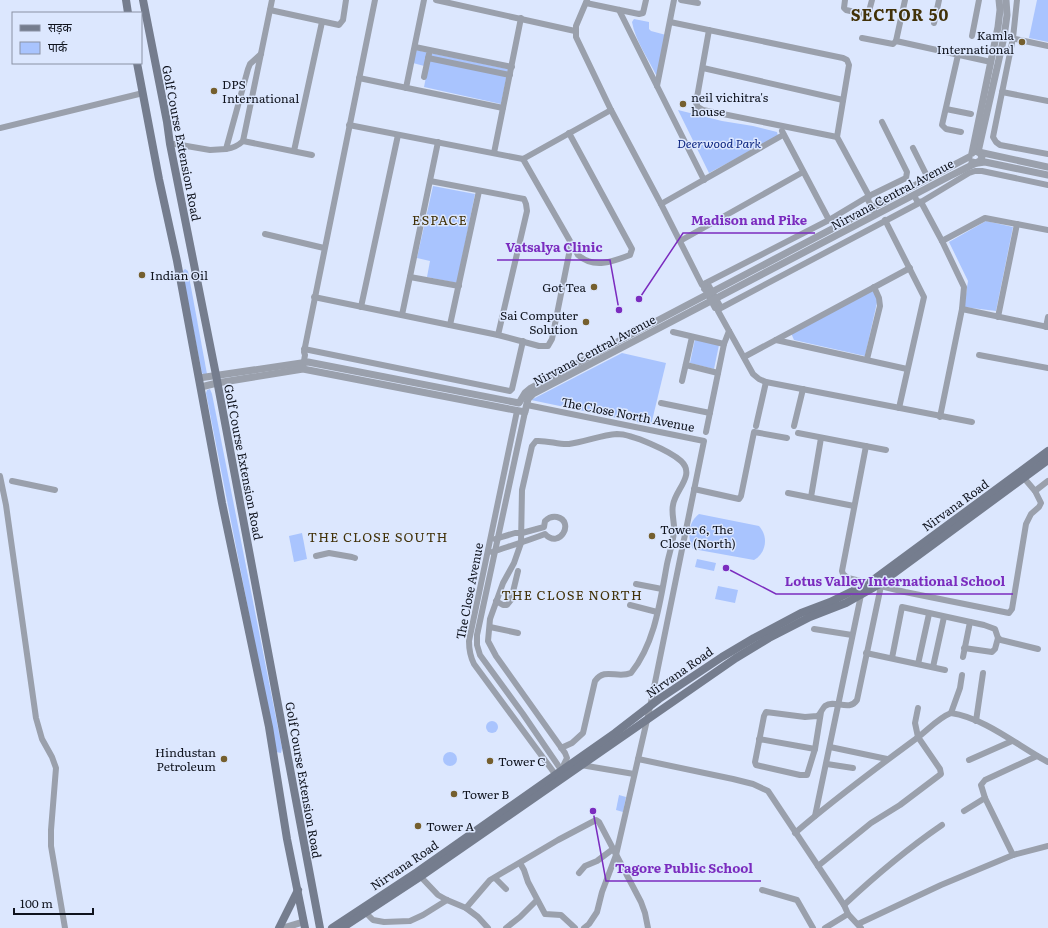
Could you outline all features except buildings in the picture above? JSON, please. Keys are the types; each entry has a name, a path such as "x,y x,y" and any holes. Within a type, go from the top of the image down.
{"main road":[{"path":"126,0 128,12"},
{"name":"Golf Course Extension Road","path":"143,0 217,379 320,928"},
{"path":"137,64 222,503 268,721 304,925"},
{"name":"Nirvana Road","path":"342,928 366,913 562,774 659,699 722,657 754,638 801,613 830,602 869,583 1048,451"},
{"name":"Nirvana Road","path":"562,774 581,765 736,658 769,638 810,617 846,603 879,586 1048,460"},
{"path":"275,763 289,759"},
{"path":"293,868 308,866"},
{"name":"Nirvana Road","path":"332,928 419,874"},
{"path":"279,928 298,890"}],"street":[{"path":"170,144 210,150 231,148 243,141 272,0"},
{"path":"270,10 339,25 343,20 346,0"},
{"path":"300,366 300,357 304,351 375,0"},
{"path":"406,88 424,0"},
{"path":"436,0 575,31"},
{"path":"646,0 641,14 619,10 587,1 575,31 576,37 611,110 702,285 829,220 869,196 906,178 907,172 882,122"},
{"path":"657,86 674,0"},
{"path":"681,0 698,3"},
{"path":"845,0 844,6 846,10 868,15 872,0"},
{"path":"896,41 905,0"},
{"path":"934,23 939,0"},
{"path":"972,36 979,0"},
{"path":"975,154 1000,15 998,0"},
{"path":"1006,0 1007,16 1004,40 972,162 985,162 1048,175"},
{"path":"1017,0 1012,41 993,137 1000,145 1048,154"},
{"path":"619,10 704,180"},
{"path":"494,153 521,18"},
{"path":"294,151 322,22"},
{"path":"670,22 847,60 849,65 837,137 869,196 868,200 875,206 878,214"},
{"path":"710,30 696,103 698,107 703,110 837,137"},
{"path":"996,35 1004,40 1048,46"},
{"path":"862,38 893,44 896,41 991,62"},
{"path":"415,47 512,67"},
{"path":"424,78 430,51"},
{"path":"226,149 248,69 250,64 261,54"},
{"path":"958,55 942,125 946,129 961,132"},
{"path":"428,58 510,75"},
{"path":"703,68 843,100"},
{"path":"359,78 503,108"},
{"path":"1002,92 1048,101"},
{"path":"0,128 143,93"},
{"path":"946,109 971,114"},
{"path":"349,125 523,159 611,110"},
{"path":"779,126 829,220"},
{"path":"523,159 578,255 584,260 609,263 630,255 632,249 569,133"},
{"path":"361,307 398,134"},
{"path":"661,204 783,135"},
{"path":"243,141 312,155"},
{"path":"402,315 438,142"},
{"path":"913,148 928,178"},
{"path":"975,154 982,157 977,163"},
{"path":"975,154 1048,167"},
{"name":"Nirvana Central Avenue","path":"523,404 533,394 875,206 975,154"},
{"name":"Nirvana Central Avenue","path":"712,296 977,163"},
{"path":"719,309 921,202 969,173 975,171 1048,185"},
{"path":"680,241 803,172"},
{"path":"430,181 524,199 527,211 498,335"},
{"path":"450,325 479,191"},
{"path":"917,194 923,199 921,202 964,286 962,309 940,417"},
{"path":"942,241 986,218 1048,230"},
{"path":"885,220 924,297 899,408"},
{"path":"998,317 1017,224"},
{"path":"265,234 324,248"},
{"path":"314,297 498,335 539,346 548,346 550,343 571,244"},
{"path":"744,356 910,268"},
{"path":"410,277 459,286"},
{"path":"705,284 704,289 720,306 718,311 753,374 759,379 766,382 803,390 972,422"},
{"path":"867,359 880,306 879,298 874,287"},
{"path":"962,309 1047,327 1048,318"},
{"name":"The Close North Avenue","path":"706,432 724,344 729,331"},
{"path":"673,332 724,344"},
{"path":"682,382 692,337"},
{"path":"776,340 907,368"},
{"path":"304,351 507,391 512,389 523,341"},
{"path":"978,355 1048,368"},
{"path":"686,365 718,373"},
{"path":"199,378 217,379 300,366 523,404 521,412 300,366"},
{"path":"200,387 217,379"},
{"path":"756,426 766,382"},
{"path":"794,426 803,390"},
{"path":"661,403 710,413"},
{"name":"The Close North Avenue","path":"523,404 704,441 638,759 615,852 602,892 598,912 584,928"},
{"name":"The Close Avenue","path":"521,412 477,645 480,655 523,714 562,774"},
{"name":"The Close Avenue","path":"521,412 487,553 469,647 470,655 474,664 562,774"},
{"path":"694,489 739,499 741,496 754,432 787,438"},
{"path":"798,433 886,450"},
{"path":"561,748 572,743 583,733 595,681 599,676 607,673 616,675 626,675 630,673 647,645 654,626 674,532 672,516 673,504 684,482 687,472 685,465 680,460 644,440 618,434 567,444 544,440 536,441 532,446 522,490 521,543 514,563 507,574 490,619 488,641 496,656 567,758 562,774"},
{"path":"811,497 821,438"},
{"path":"866,446 842,571 845,577 905,592 1009,613 1012,609 1024,528 1031,514 1039,508 1041,503 1035,491 1024,478"},
{"path":"0,478 36,718 42,739 56,768 51,846 65,928"},
{"path":"1035,491 1048,481"},
{"path":"12,482 55,490"},
{"path":"788,493 854,506"},
{"path":"487,553 545,534 551,538 558,538 564,533 565,526 562,519 555,516 547,518 544,527 522,533 515,533 490,541"},
{"path":"316,556 329,553 352,556 355,558"},
{"path":"496,601 503,605 512,600 518,571"},
{"path":"636,584 662,589"},
{"path":"821,712 817,716 805,717 766,712 759,739 755,762 756,765 800,775 807,775 815,749 821,712 824,706 838,704 852,705 857,700 879,586"},
{"path":"479,592 486,594"},
{"path":"815,816 861,595"},
{"path":"630,605 657,612"},
{"path":"892,658 902,607 995,629 998,638 995,649 992,652 964,648"},
{"path":"918,664 929,614"},
{"path":"933,667 944,617"},
{"path":"474,618 481,620"},
{"path":"963,657 970,622"},
{"path":"490,627 518,633"},
{"path":"814,629 852,635"},
{"path":"998,638 1004,642 1038,648"},
{"path":"469,647 477,645"},
{"path":"866,653 946,670"},
{"path":"976,721 983,674"},
{"path":"795,833 887,759 943,717 951,713 960,688 962,675"},
{"path":"818,866 871,823 900,805 940,776 940,769 918,737 915,723 918,708"},
{"path":"951,713 976,721 994,730 1048,762"},
{"path":"759,739 815,749"},
{"path":"969,760 1012,741"},
{"path":"830,747 887,759"},
{"path":"1013,855 985,798 981,788 982,782 1036,756"},
{"path":"638,759 733,779 762,787 768,791 844,905 848,914 859,926 941,886 1013,855 1048,846"},
{"path":"827,764 853,768"},
{"path":"581,765 634,774"},
{"path":"964,811 985,798"},
{"path":"466,908 486,884 558,840 596,820 599,822 641,902 646,913 648,928"},
{"path":"844,905 878,873 942,825"},
{"path":"579,873 585,866 615,852"},
{"path":"520,863 545,914 561,915 575,928"},
{"path":"419,874 438,895 466,908 478,917 488,928"},
{"path":"495,878 506,889"},
{"path":"762,890 797,900 813,928"},
{"path":"366,913 373,920 384,922 410,921 447,900"},
{"path":"506,928 538,900"},
{"path":"825,928 848,914"},
{"path":"283,928 304,925"}],"green space":[{"path":"1037,0 1048,0 1048,42 1029,38"},
{"path":"634,19 649,22 649,29 651,31 666,35 659,73 656,75 636,35 632,22"},
{"path":"416,50 508,69 501,104 424,87 428,67 413,63"},
{"name":"Deerwood Park","path":"678,110 777,132 778,136 709,173"},
{"path":"433,186 475,194 457,283 427,277 430,261 417,258"},
{"path":"986,221 1013,227 996,311 964,307 968,281 949,242"},
{"path":"185,269 188,271 207,374 202,373 182,272"},
{"path":"873,290 878,298 865,356 794,340 791,333"},
{"path":"695,339 719,345 714,369 690,363"},
{"path":"622,353 666,363 651,425 531,400"},
{"path":"210,389 282,748 281,753 276,752 206,393 207,390"},
{"path":"699,514 759,526 765,540 761,553 754,560 693,549 689,535 693,521"},
{"path":"302,533 307,559 294,562 289,536"},
{"path":"697,559 716,563 714,571 695,567"},
{"path":"718,586 738,590 735,603 715,599"},
{"path":"494,721 497,722 497,732 490,733 487,732 486,725 487,722"},
{"path":"450,752 455,754 457,759 455,764 450,766 445,764 443,759 445,754"},
{"path":"619,795 626,797 623,812 616,810"}],"place":[{"name":"Kamla International","path":"1022,42"},
{"name":"DPS International","path":"214,91"},
{"name":"neil vichitra's house","path":"683,104"},
{"name":"Indian Oil","path":"142,275"},
{"name":"Got Tea","path":"594,287"},
{"name":"Madison and Pike","path":"639,299"},
{"name":"Vatsalya Clinic","path":"619,310"},
{"name":"Sai Computer Solution","path":"586,322"},
{"name":"Tower 6, The Close (North)","path":"652,536"},
{"name":"Lotus Valley International School","path":"726,568"},
{"name":"Hindustan Petroleum","path":"224,759"},
{"name":"Tower C","path":"490,761"},
{"name":"Tower B","path":"454,794"},
{"name":"Tagore Public School","path":"593,811"},
{"name":"Tower A","path":"418,826"}],"district":[{"name":"SECTOR 50","path":"900,14"},
{"name":"ESPACE","path":"440,219"},
{"name":"THE CLOSE SOUTH","path":"378,536"},
{"name":"THE CLOSE NORTH","path":"572,594"}]}
